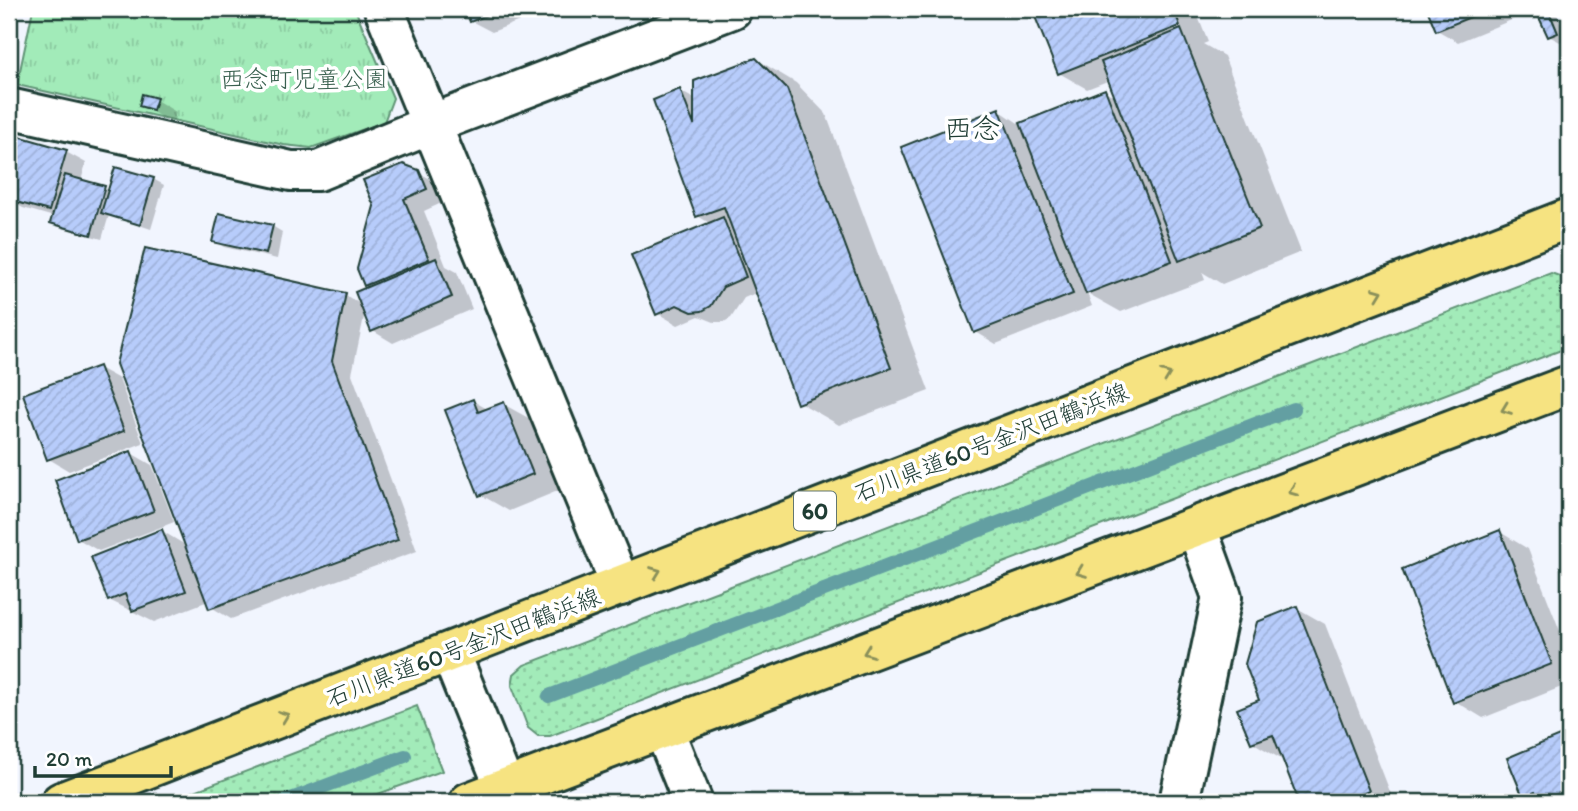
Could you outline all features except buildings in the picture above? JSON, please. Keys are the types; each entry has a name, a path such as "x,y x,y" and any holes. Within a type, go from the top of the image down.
{"main road":[{"name":"石川県道60号金沢田鶴浜線","path":"61,802 1569,218"},
{"path":"469,802 1569,385"}],"street":[{"path":"384,9 621,586"},
{"path":"9,108 291,171 318,171 432,124 732,9"},
{"path":"1178,802 1222,597 1197,528"},
{"path":"450,652 505,788"},
{"path":"664,730 693,802"}],"green space":[{"name":"西念町児童公園","path":"33,9 355,9 393,98 384,122 311,148 284,145 17,85"},
{"path":"1551,273 1562,277 1569,297 1569,347 550,736 538,736 528,728 512,686 514,674 524,665"},
{"path":"417,706 442,771 356,802 166,802"}],"waterway":[{"path":"549,696 1294,409"},
{"path":"283,802 405,756"}],"district":[{"name":"西念","path":"972,128"}]}
